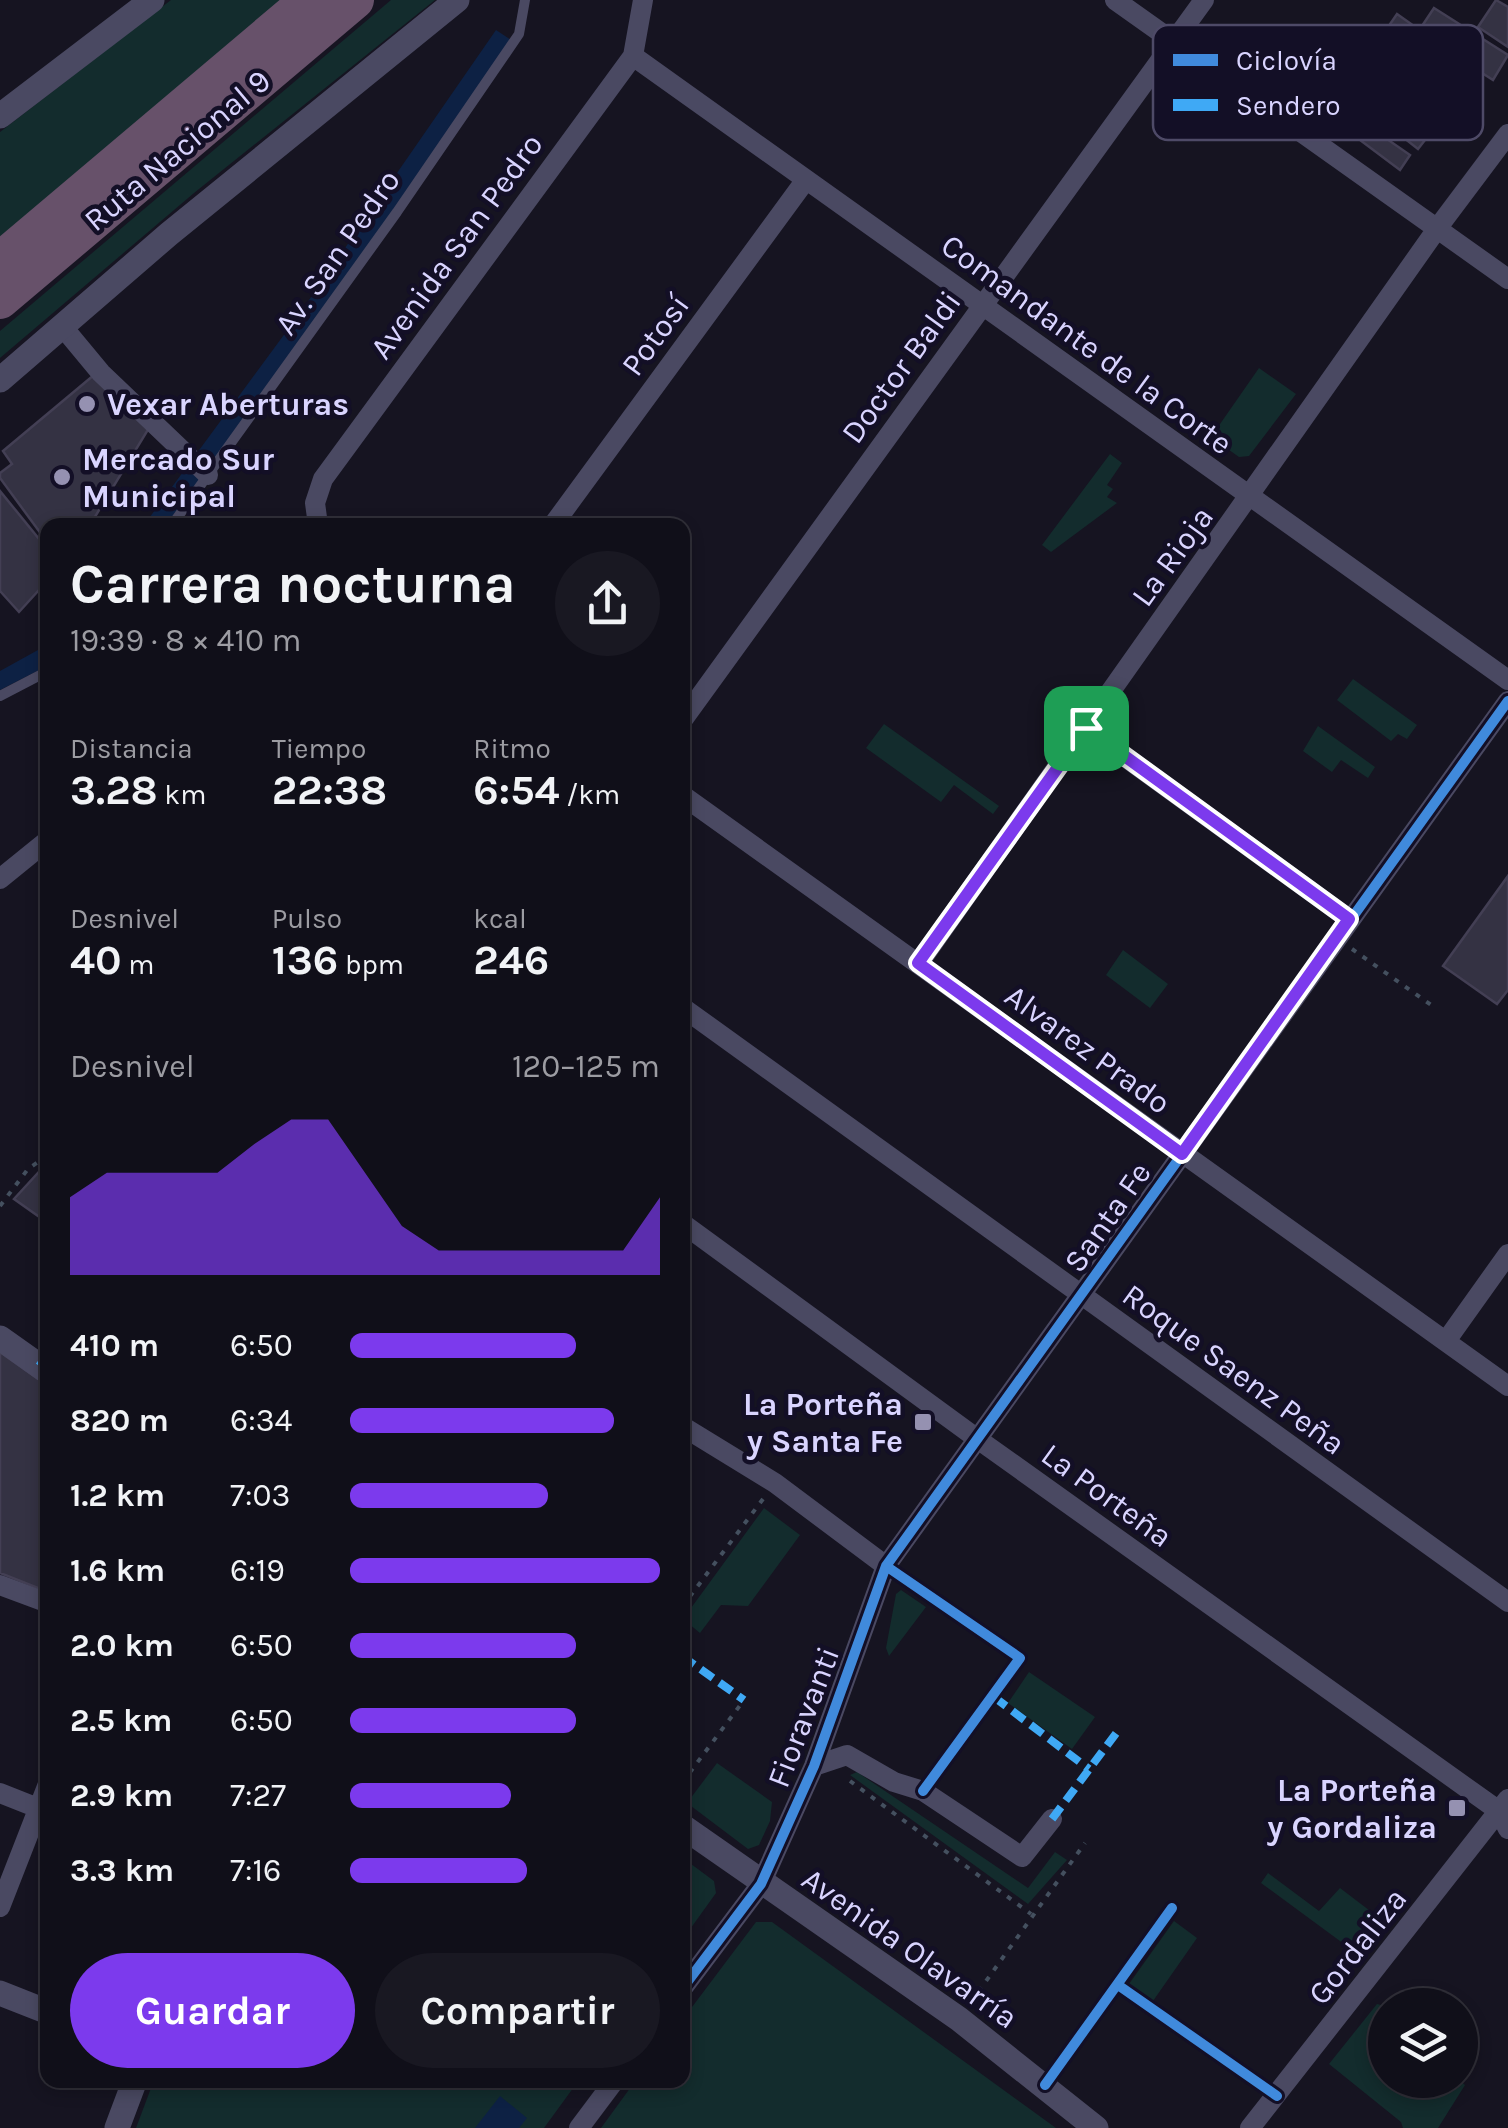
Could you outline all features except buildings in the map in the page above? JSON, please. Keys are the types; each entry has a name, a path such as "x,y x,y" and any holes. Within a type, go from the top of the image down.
{"highway":[{"name":"Ruta Nacional 9","path":"0,261 310,0"},
{"name":"Ruta Nacional 9","path":"0,300 355,0"}],"street":[{"path":"0,116 152,0"},
{"path":"0,380 169,234 457,0"},
{"name":"Avenida San Pedro","path":"317,518 315,502 322,479 632,56 644,0"},
{"path":"1115,0 1153,26"},
{"name":"Doctor Baldi","path":"1186,25 1204,0"},
{"name":"Comandante de la Corte","path":"632,56 1508,680"},
{"name":"Doctor Baldi","path":"690,710 1153,70"},
{"name":"La Rioja","path":"918,963 1508,134"},
{"path":"1316,140 1508,279"},
{"name":"Potosí","path":"559,518 804,181"},
{"path":"62,326 101,373 208,475"},
{"name":"Santa Fe","path":"886,1566 1508,700"},
{"path":"1086,728 1349,919"},
{"name":"Alvarez Prado","path":"690,801 1508,1386"},
{"path":"0,880 40,847"},
{"name":"Roque Saenz Peña","path":"690,1013 1508,1602"},
{"name":"La Porteña","path":"690,1228 979,1440 1505,1813"},
{"path":"1446,1341 1508,1254"},
{"path":"0,1338 40,1366"},
{"path":"690,1431 774,1484 886,1566"},
{"name":"Fioravanti","path":"690,1978 761,1884 820,1765 886,1566"},
{"path":"0,1585 40,1600"},
{"path":"820,1765 846,1755 894,1782 923,1791 1022,1857 1052,1819"},
{"path":"0,1793 40,1809"},
{"name":"Gordaliza","path":"1250,2128 1505,1813"},
{"path":"0,1907 40,1817"},
{"name":"Avenida Olavarría","path":"690,1832 960,2018 1096,2128"},
{"path":"0,1993 40,2009"},
{"path":"117,2128 132,2088"},
{"path":"579,2128 609,2088"}],"lane":[{"name":"Av. San Pedro","path":"177,518 398,212 519,34 525,0"},
{"path":"0,696 40,675"}],"path":[{"path":"1336,937 1434,1007"},
{"path":"0,1206 28,1168 40,1161"},
{"path":"690,1596 774,1484"},
{"path":"690,1772 744,1700"},
{"path":"820,1765 1031,1914"},
{"path":"960,2018 1085,1843"}],"green space":[{"path":"171,0 289,0 0,246 0,132"},
{"path":"391,0 435,0 194,193 0,358 0,331"},
{"path":"1259,368 1296,394 1249,456 1239,457 1211,437"},
{"path":"1110,454 1122,463 1107,485 1113,489 1107,497 1117,503 1051,552 1042,545"},
{"path":"1353,679 1417,725 1407,739 1398,734 1391,741 1337,700"},
{"path":"884,724 999,806 993,814 954,785 941,802 866,748"},
{"path":"1318,726 1375,767 1368,778 1341,760 1332,772 1303,751"},
{"path":"1123,950 1168,984 1150,1008 1106,975"},
{"path":"764,1508 800,1535 748,1606 721,1605 700,1633 690,1625 690,1609"},
{"path":"901,1590 926,1607 889,1656 886,1648 896,1594"},
{"path":"1029,1672 1095,1717 1072,1749 1008,1703"},
{"path":"717,1763 772,1802 770,1821 759,1845 748,1849 690,1805 690,1799"},
{"path":"857,1772 1028,1888 1055,1852 1067,1860 1028,1904 850,1775"},
{"path":"690,1863 714,1881 716,1893 690,1929"},
{"path":"1268,1873 1319,1911 1340,1888 1382,1920 1380,1927 1369,1940 1344,1944 1261,1883"},
{"path":"1174,1921 1197,1938 1153,2001 1129,1984"},
{"path":"756,1922 772,1922 1056,2128 601,2128 630,2088 690,2088 690,2010"},
{"path":"1368,2015 1368,2095 1329,2064"},
{"path":"151,2088 573,2088 544,2128 136,2128"},
{"path":"1371,2098 1457,2098 1438,2128 1403,2128"}],"water":[{"path":"496,30 511,40 315,323 171,518 149,518 300,313"},
{"path":"40,649 40,670 0,690 0,671"},
{"path":"500,2096 527,2118 519,2128 475,2128"}],"marked path":[{"path":"690,1662 744,1700"},
{"path":"994,1697 1089,1769"},
{"path":"1052,1819 1120,1728"}],"cycle path":[{"path":"690,1978 761,1884 814,1766 886,1566 1508,701"},
{"path":"886,1566 1020,1658 923,1791"},
{"path":"1045,2085 1172,1908"},
{"path":"1118,1985 1277,2096"}],"place":[{"name":"Vexar Aberturas","path":"87,404"},
{"name":"Mercado Sur Municipal","path":"62,477"},
{"name":"La Porteña y Santa Fe","path":"923,1422"},
{"name":"La Porteña y Gordaliza","path":"1457,1808"}],"route":[{"path":"1086,728 1349,919 1182,1154 918,963 1086,728"}]}
